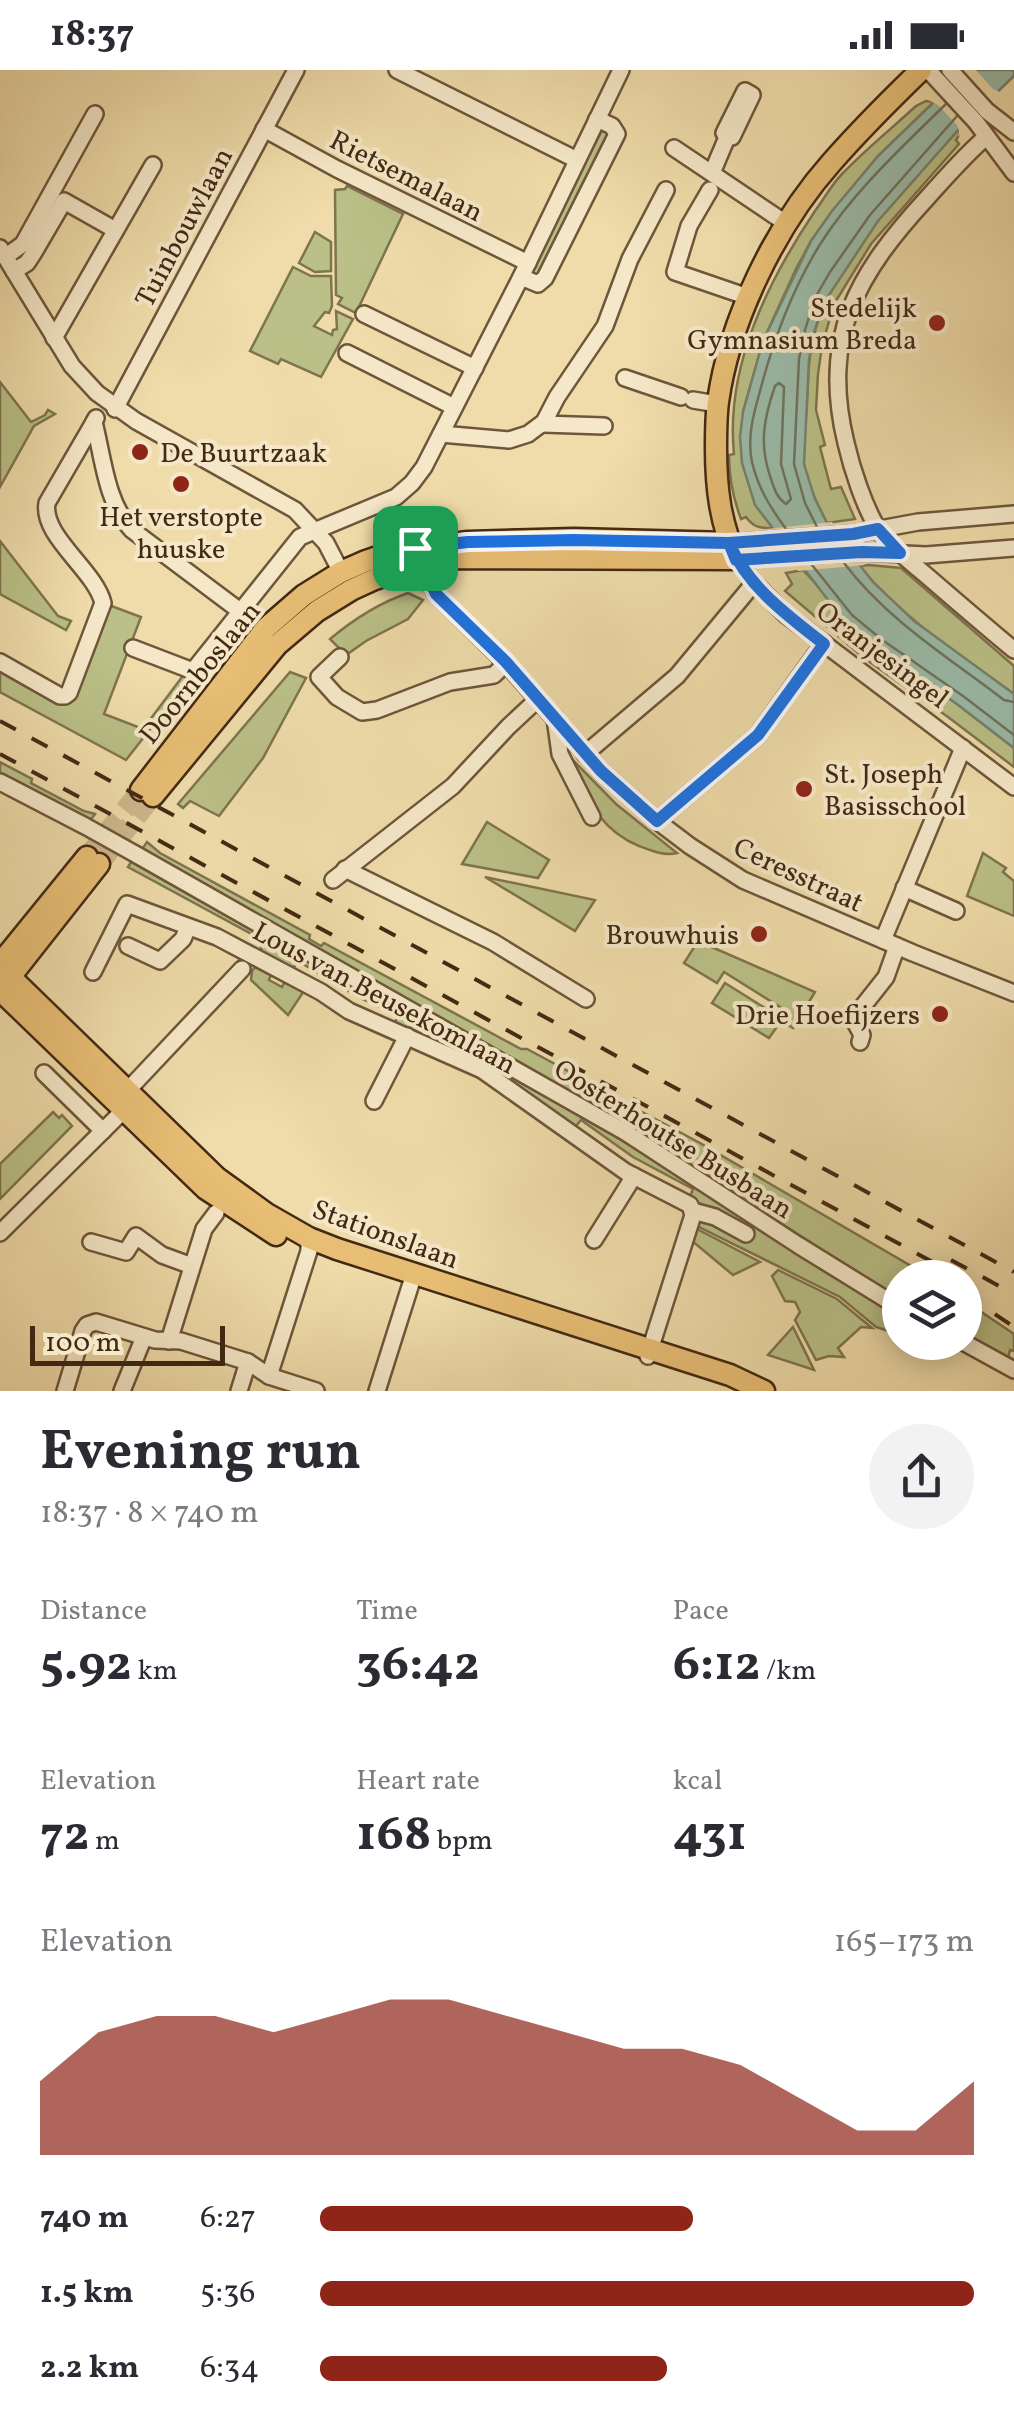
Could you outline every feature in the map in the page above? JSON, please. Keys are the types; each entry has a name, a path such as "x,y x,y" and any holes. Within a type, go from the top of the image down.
{"main road":[{"path":"418,556 468,542 574,540 733,551 722,522 716,474 717,404 730,346 748,297 766,259 828,165 925,70"},
{"name":"Doornboslaan","path":"392,552 418,556 316,611 288,634 147,793 266,628 304,595 341,572 392,552"},
{"path":"2,981 93,860"},
{"name":"Stationslaan","path":"2,981 126,1101 206,1189 260,1226 412,1279 649,1354 730,1375 764,1391"},
{"name":"Stationslaan","path":"649,1354 742,1391"}],"street":[{"name":"Tuinbouwlaan","path":"0,662 60,696 69,693 103,603 100,590 52,527 45,514 48,503 94,422 110,405 296,70"},
{"path":"398,70 577,160"},
{"path":"133,648 192,671 300,537 396,497 412,483 424,467 525,270 622,70"},
{"path":"925,70 948,76 981,116 986,137 1014,173"},
{"path":"6,258 22,244 95,114"},
{"path":"981,116 1010,123"},
{"path":"525,270 538,284 545,278 617,134 612,126 598,119"},
{"name":"Rietsemalaan","path":"264,129 525,270"},
{"path":"712,173 728,136"},
{"path":"986,137 893,237 852,302 844,322 838,369 840,416 853,468 878,529 900,553 1014,650"},
{"path":"674,148 788,224"},
{"path":"54,338 152,165"},
{"path":"440,434 509,440 542,424 605,326 630,259 666,190"},
{"path":"710,190 689,226 675,272 748,297"},
{"path":"6,258 26,262 64,201 110,227"},
{"path":"6,258 72,366 110,405 295,510 326,543 341,572"},
{"path":"364,314 475,368"},
{"path":"348,353 454,408"},
{"path":"625,378 717,404"},
{"path":"94,422 115,505 123,519 132,530 240,611"},
{"path":"542,424 604,426"},
{"path":"733,551 773,540 1014,514"},
{"path":"733,551 783,557 862,552 926,555 1014,548"},
{"name":"Oranjesingel","path":"733,551 754,583 785,614 1014,787"},
{"name":"Ceresstraat","path":"418,556 436,594 506,662 601,771 698,852 743,880 1008,996"},
{"path":"586,754 678,676 754,583"},
{"path":"657,821 758,735 824,644"},
{"path":"340,658 319,677 338,697 362,712 450,682 494,675 506,662"},
{"path":"538,699 453,786 339,875 408,900 492,942 586,998"},
{"name":"Ceresstraat","path":"554,718 560,754 592,817"},
{"path":"860,1042 862,1034 856,1014 886,977 904,888 963,748"},
{"name":"Oosterhoutse Busbaan","path":"0,782 137,855 625,1132 882,1297"},
{"path":"904,888 956,911"},
{"name":"Lous van Beusekomlaan","path":"93,972 127,904 230,943 322,992 349,1011 482,1070 634,1176 687,1203 694,1211 715,1216 746,1234"},
{"path":"128,946 160,961 183,939 188,927"},
{"path":"0,1233 103,1131 242,968"},
{"path":"374,1100 407,1036"},
{"path":"44,1073 103,1131"},
{"path":"594,1240 634,1176"},
{"path":"649,1354 694,1211"},
{"path":"169,1340 204,1228 216,1213"},
{"path":"91,1242 126,1252 136,1236 162,1255 192,1266"},
{"path":"269,1376 309,1244"},
{"path":"377,1391 412,1279"},
{"path":"65,1391 91,1322 158,1341 181,1341 248,1362 269,1376 306,1390"},
{"path":"122,1391 144,1337"},
{"path":"982,1353 1014,1370"},
{"path":"239,1391 248,1362"}],"green space":[{"path":"926,101 934,102 878,156 811,241 763,341 743,412 755,504 773,528 758,527 746,517 741,519 732,488 729,455 734,454 736,389 754,326 781,266 835,182"},
{"path":"603,128 611,137 541,277 529,273"},
{"path":"959,129 959,144 871,244 834,304 822,346 816,410 831,489 841,487 855,519 827,523 804,465 814,335 837,278 855,251 895,199"},
{"path":"347,186 403,214 356,313 338,304 342,298 336,295 335,190"},
{"path":"315,232 331,242 331,271 315,272 299,263"},
{"path":"293,267 311,276 331,276 332,306 314,326 332,335 337,329 336,311 353,319 321,377 281,359 278,364 250,351"},
{"path":"0,382 31,422 48,410 55,414 34,426 0,487"},
{"path":"0,541 58,616 71,621 66,630 0,594"},
{"path":"859,566 901,568 1014,666 1014,694 932,635 894,602"},
{"path":"803,570 875,647 1014,748 1014,767 864,658 785,591 792,584 786,573"},
{"path":"408,593 423,600 408,619 346,655 330,639 367,612"},
{"path":"106,604 141,617 104,714 143,729 185,673 192,676 126,760 0,692 0,667 67,703"},
{"path":"290,672 306,678 263,758 219,816 190,801 183,808 178,804"},
{"path":"564,751 616,804 677,853 649,850 612,829 585,794"},
{"path":"0,762 32,779 31,783 95,814 90,821 0,773"},
{"path":"487,822 549,860 538,878 462,864"},
{"path":"147,842 160,853 310,935 309,939 321,946 324,943 568,1071 575,1080 586,1082 700,1143 901,1260 882,1260 882,1288 610,1115 142,849"},
{"path":"983,853 1006,868 1003,872 1014,881 1014,916 967,896"},
{"path":"131,862 618,1138 882,1304 882,1329 840,1297 695,1225 719,1212 689,1199 693,1189 633,1157 581,1120 575,1127 480,1063 427,1035 394,1025 398,1015 358,997 298,961 292,970 262,954 255,936 128,867"},
{"path":"485,877 595,900 575,931"},
{"path":"698,941 815,992 793,1028 778,1019 783,1009 724,972 717,983 684,963"},
{"path":"256,966 272,972 269,980 282,987 285,981 304,991 288,1015 251,980"},
{"path":"725,983 773,1013 767,1022 776,1028 769,1038 712,1003"},
{"path":"53,1112 72,1126 0,1199 0,1164"},
{"path":"695,1228 760,1262 733,1275 691,1240"},
{"path":"778,1270 837,1299 872,1328 861,1327 838,1348 844,1357 816,1360 795,1320 800,1312 795,1302 785,1301 772,1276"},
{"path":"982,1312 1014,1334 1014,1351 1010,1350 1008,1358 982,1344"},
{"path":"793,1327 814,1370 768,1355"}],"water":[{"path":"967,70 1014,70 1014,76 959,129 878,221 825,301 809,360 804,464 827,523 873,582 914,621 1014,694 1014,748 845,622 755,505 742,463 740,437 763,341 811,241 879,155"}],"pier":[{"path":"960,70 976,70 1002,93 958,137 957,125 928,100"},
{"path":"832,522 865,565 798,571 767,529"}],"tunnel":[{"path":"87,857 141,790"},
{"path":"99,864 153,796"}],"railway":[{"path":"0,721 1014,1272"},
{"path":"0,754 929,1260"},
{"path":"982,1277 1014,1294"},
{"path":"982,1305 1014,1327"}],"place":[{"name":"Stedelijk Gymnasium Breda","path":"937,323"},
{"name":"De Buurtzaak","path":"140,452"},
{"name":"Het verstopte huuske","path":"181,484"},
{"name":"St. Joseph Basisschool","path":"804,789"},
{"name":"Brouwhuis","path":"759,934"},
{"name":"Drie Hoefijzers","path":"940,1014"}],"route":[{"path":"415,548 436,594 506,662 601,771 657,821 758,735 824,644 764,594 740,566 736,560 729,543 878,529 900,553 736,560 732,551 729,543 574,540 468,542 415,548"}]}
